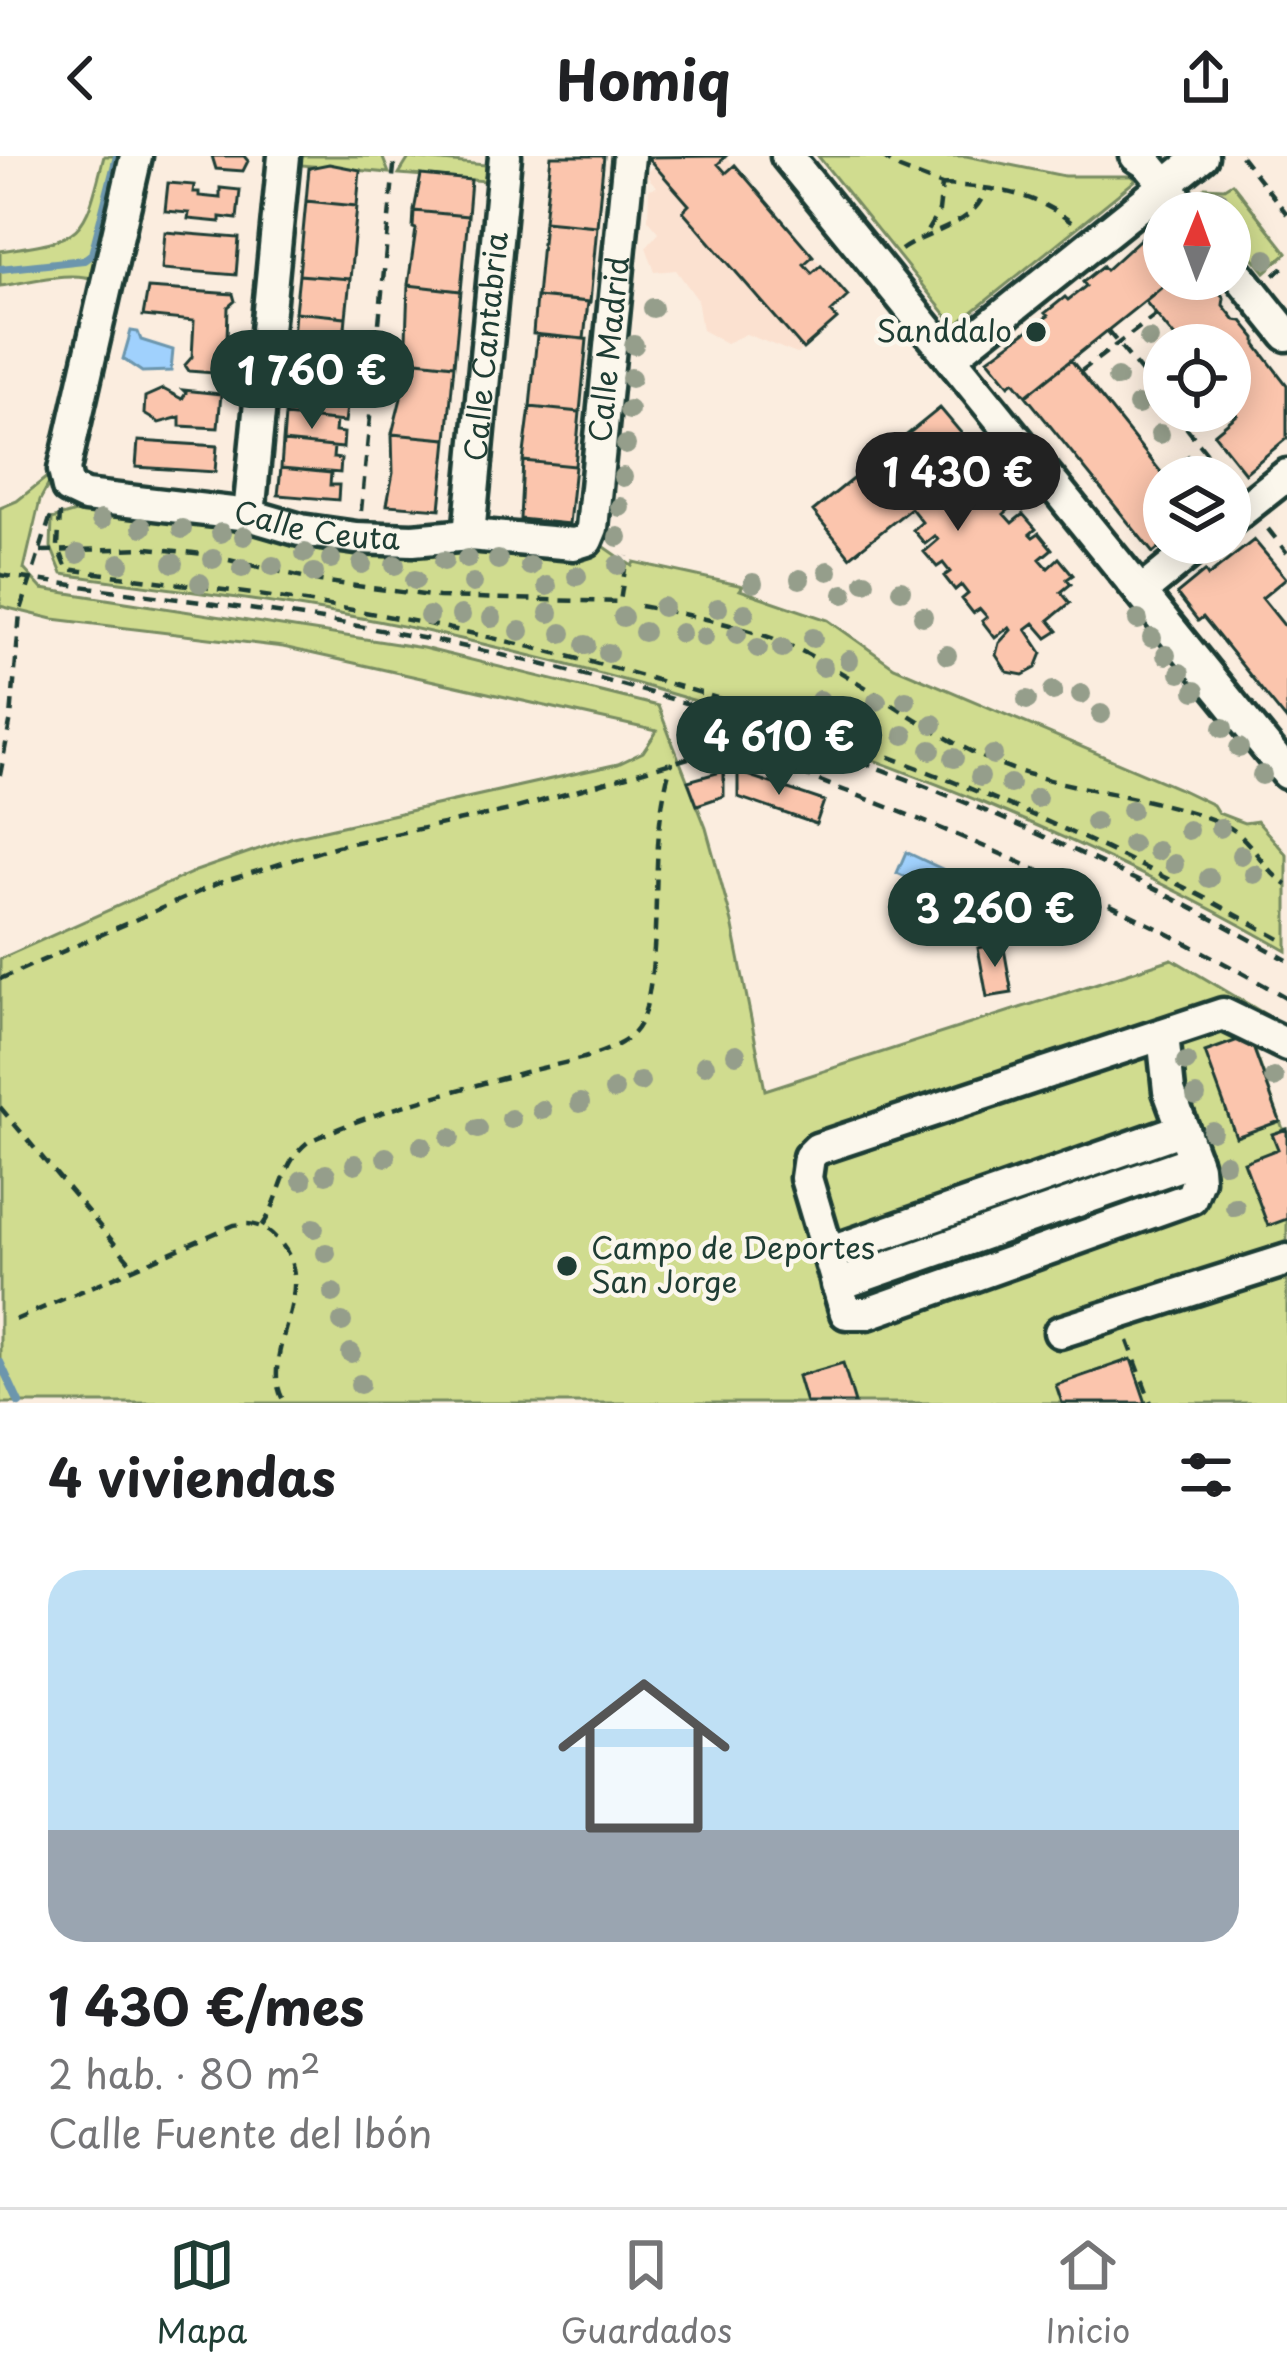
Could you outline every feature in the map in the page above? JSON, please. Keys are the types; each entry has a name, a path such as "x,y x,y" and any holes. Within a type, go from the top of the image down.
{"street":[{"path":"65,478 136,156"},
{"path":"249,515 284,156"},
{"name":"Calle Cantabria","path":"470,535 505,156"},
{"name":"Calle Madrid","path":"587,540 592,528 629,156"},
{"path":"787,156 1287,773"},
{"path":"1136,156 1172,192"},
{"path":"951,357 1202,156"},
{"path":"1251,290 1287,335"},
{"path":"1251,503 1287,475"},
{"name":"Calle Ceuta","path":"65,478 85,496 249,515 300,530 356,538 470,535 574,544 587,540"},
{"path":"1141,592 1175,564"},
{"path":"1163,1034 1169,1091 1195,1160 837,1285 806,1178 808,1156 817,1149 1223,1014 1287,1045"},
{"path":"828,1253 1183,1130"},
{"path":"1060,1332 1287,1260"}],"path":[{"path":"360,523 395,156"},
{"path":"880,156 941,185 1016,192 1044,203 1081,231"},
{"path":"1241,156 1287,214"},
{"path":"926,233 939,211 941,185"},
{"path":"891,256 926,233 969,215 982,201 985,187"},
{"path":"1080,372 1156,314"},
{"path":"1108,331 1143,374"},
{"path":"1190,432 1209,456"},
{"path":"65,478 57,533 67,569 428,624 633,673 740,705 901,761 1066,828 1287,943"},
{"path":"0,775 11,718 20,613 65,478"},
{"path":"1262,521 1287,553"},
{"path":"41,551 148,548 203,554 379,590 558,603 620,602 627,556"},
{"path":"0,575 216,603 425,638 714,712 896,774 1040,833 1142,881 1287,960"},
{"path":"640,606 773,639 829,666 977,754 1054,782 1121,794 1220,822 1239,832 1287,885"},
{"path":"0,979 219,883 337,846 510,809 706,753 745,756 912,816 1048,874 1287,998"},
{"path":"262,1226 279,1196 293,1154 308,1142 486,1083 602,1052 638,1028 646,1007 660,825 672,762"},
{"path":"0,1107 136,1268"},
{"path":"15,1320 234,1225 262,1226 285,1248 295,1271 276,1382 285,1403"},
{"path":"1119,1316 1151,1403"}],"shaded area":[{"path":"648,156 726,156 848,296 831,311 837,319 797,354 746,334 726,343 702,330 697,299 676,270 655,272 646,247 659,232 648,219 649,189 657,187 645,174 654,165"}],"green space":[{"path":"104,156 128,156 100,281 63,276 0,286 0,251 49,242 76,229 91,203"},
{"path":"302,156 382,156 389,173 301,165"},
{"path":"818,156 966,156 1064,176 1132,176 1136,180 955,326"},
{"path":"409,158 486,165 485,181 399,174"},
{"path":"1232,183 1239,192 1203,192 1205,187 1224,188"},
{"path":"1251,207 1287,253 1265,272 1251,255"},
{"path":"57,469 40,500 24,569 42,589 423,648 658,706 706,828 732,922 765,1090 1172,959 1273,1019 1278,1026 1250,1037 1283,1129 1287,1129 1287,1403 0,1403 0,959 196,871 293,837 618,764 643,752 657,731 283,647 53,619 0,606 0,508 17,501"},
{"path":"82,510 246,528 355,553 470,549 574,558 587,557 602,545 632,566 634,562 743,586 740,590 828,620 894,667 1178,788 1213,805 1218,813 1244,823 1257,821 1287,855 1287,951 1186,896 977,800 871,759 653,688 384,622 62,574 51,547 52,519"}],"water":[{"path":"131,331 138,332 141,340 173,350 171,371 142,372 123,359"},
{"path":"906,852 942,869 933,889 897,873"}],"building":[{"path":"212,156 244,156 248,161 243,171 216,169"},
{"path":"551,156 604,156 597,226 544,221"},
{"path":"726,156 718,164 726,173 735,165 813,256 804,264 812,273 821,265 848,296 831,312 837,319 803,349 683,211 689,205 647,157"},
{"path":"329,164 360,170 357,206 306,201 309,168"},
{"path":"421,175 471,180 468,216 414,211"},
{"path":"168,183 194,185 193,192 199,196 220,198 220,188 240,190 237,219 188,219 189,213 165,211"},
{"path":"306,201 357,206 350,279 299,275"},
{"path":"414,211 468,216 461,291 408,285"},
{"path":"544,221 597,226 590,302 537,297"},
{"path":"165,232 239,238 236,275 162,269"},
{"path":"1143,236 1146,300 1026,396 1014,381 1009,385 988,359 1048,316 1045,313 1065,297 1068,300 1086,286 1083,282 1103,266 1106,270"},
{"path":"299,275 350,279 346,317 295,312"},
{"path":"408,285 461,291 454,365 399,359 402,340 406,340"},
{"path":"148,288 233,294 235,301 228,307 226,374 189,371 185,365 192,357 194,321 143,316"},
{"path":"536,297 588,302 584,339 533,334"},
{"path":"1224,300 1235,320 1244,324 1164,324 1145,301"},
{"path":"295,312 346,317 345,328 354,329 353,344 293,338"},
{"path":"1251,332 1287,385 1287,438 1251,468 1251,456 1231,456 1214,434 1251,432"},
{"path":"537,335 587,339 580,412 530,407"},
{"path":"293,338 344,343 343,354 352,355 350,370 290,364"},
{"path":"399,359 454,365 447,439 392,434 401,398"},
{"path":"1071,360 1148,456 1143,456 1143,541 1026,396"},
{"path":"290,364 341,369 340,380 349,381 348,396 288,390"},
{"path":"163,389 182,399 183,390 221,394 218,428 180,426 180,417 159,423 144,414 145,397"},
{"path":"288,390 339,395 338,406 347,407 345,422 285,416"},
{"path":"530,407 580,412 575,466 523,461"},
{"path":"940,408 978,453 953,474 965,488 987,470 999,484 996,492 1002,487 1015,504 1004,514 1012,523 1023,514 1036,529 1030,534 1039,533 1052,549 1040,559 1048,568 1059,558 1073,575 1061,592 1070,603 1049,620 1058,631 1047,638 1034,623 1026,629 1042,653 1036,668 1023,675 1007,672 996,655 1009,627 995,638 982,621 987,617 980,609 973,613 962,599 968,594 961,585 955,590 944,576 950,572 943,563 937,567 924,552 938,540 935,536 925,544 913,530 922,522 911,508 850,557 813,511"},
{"path":"285,416 336,421 335,432 344,433 343,448 283,442"},
{"path":"392,434 447,439 440,509 387,505 393,473"},
{"path":"138,441 217,446 215,472 136,467"},
{"path":"283,442 334,447 333,458 341,459 340,473 281,468"},
{"path":"523,461 575,466 569,524 520,519"},
{"path":"281,468 331,473 330,485 339,485 338,500 278,495"},
{"path":"1254,540 1286,578 1262,598 1287,629 1287,721 1203,617 1198,621 1177,594 1205,571 1208,576 1223,564 1251,564"},
{"path":"724,771 724,796 697,805 688,781"},
{"path":"738,772 824,801 816,824 738,797"},
{"path":"1003,943 1012,993 987,997 978,948"},
{"path":"1249,1036 1280,1121 1236,1137 1205,1052"},
{"path":"1287,1129 1287,1219 1268,1226 1244,1162 1278,1149 1272,1134"},
{"path":"1131,1359 1146,1403 1062,1403 1056,1385"},
{"path":"843,1363 855,1403 806,1403 798,1376"}],"waterway":[{"path":"0,269 84,260 92,254 117,156"},
{"path":"0,1362 19,1403"}],"place":[{"name":"Sanddalo","path":"1036,332"},
{"name":"Campo de Deportes San Jorge","path":"567,1266"}]}
